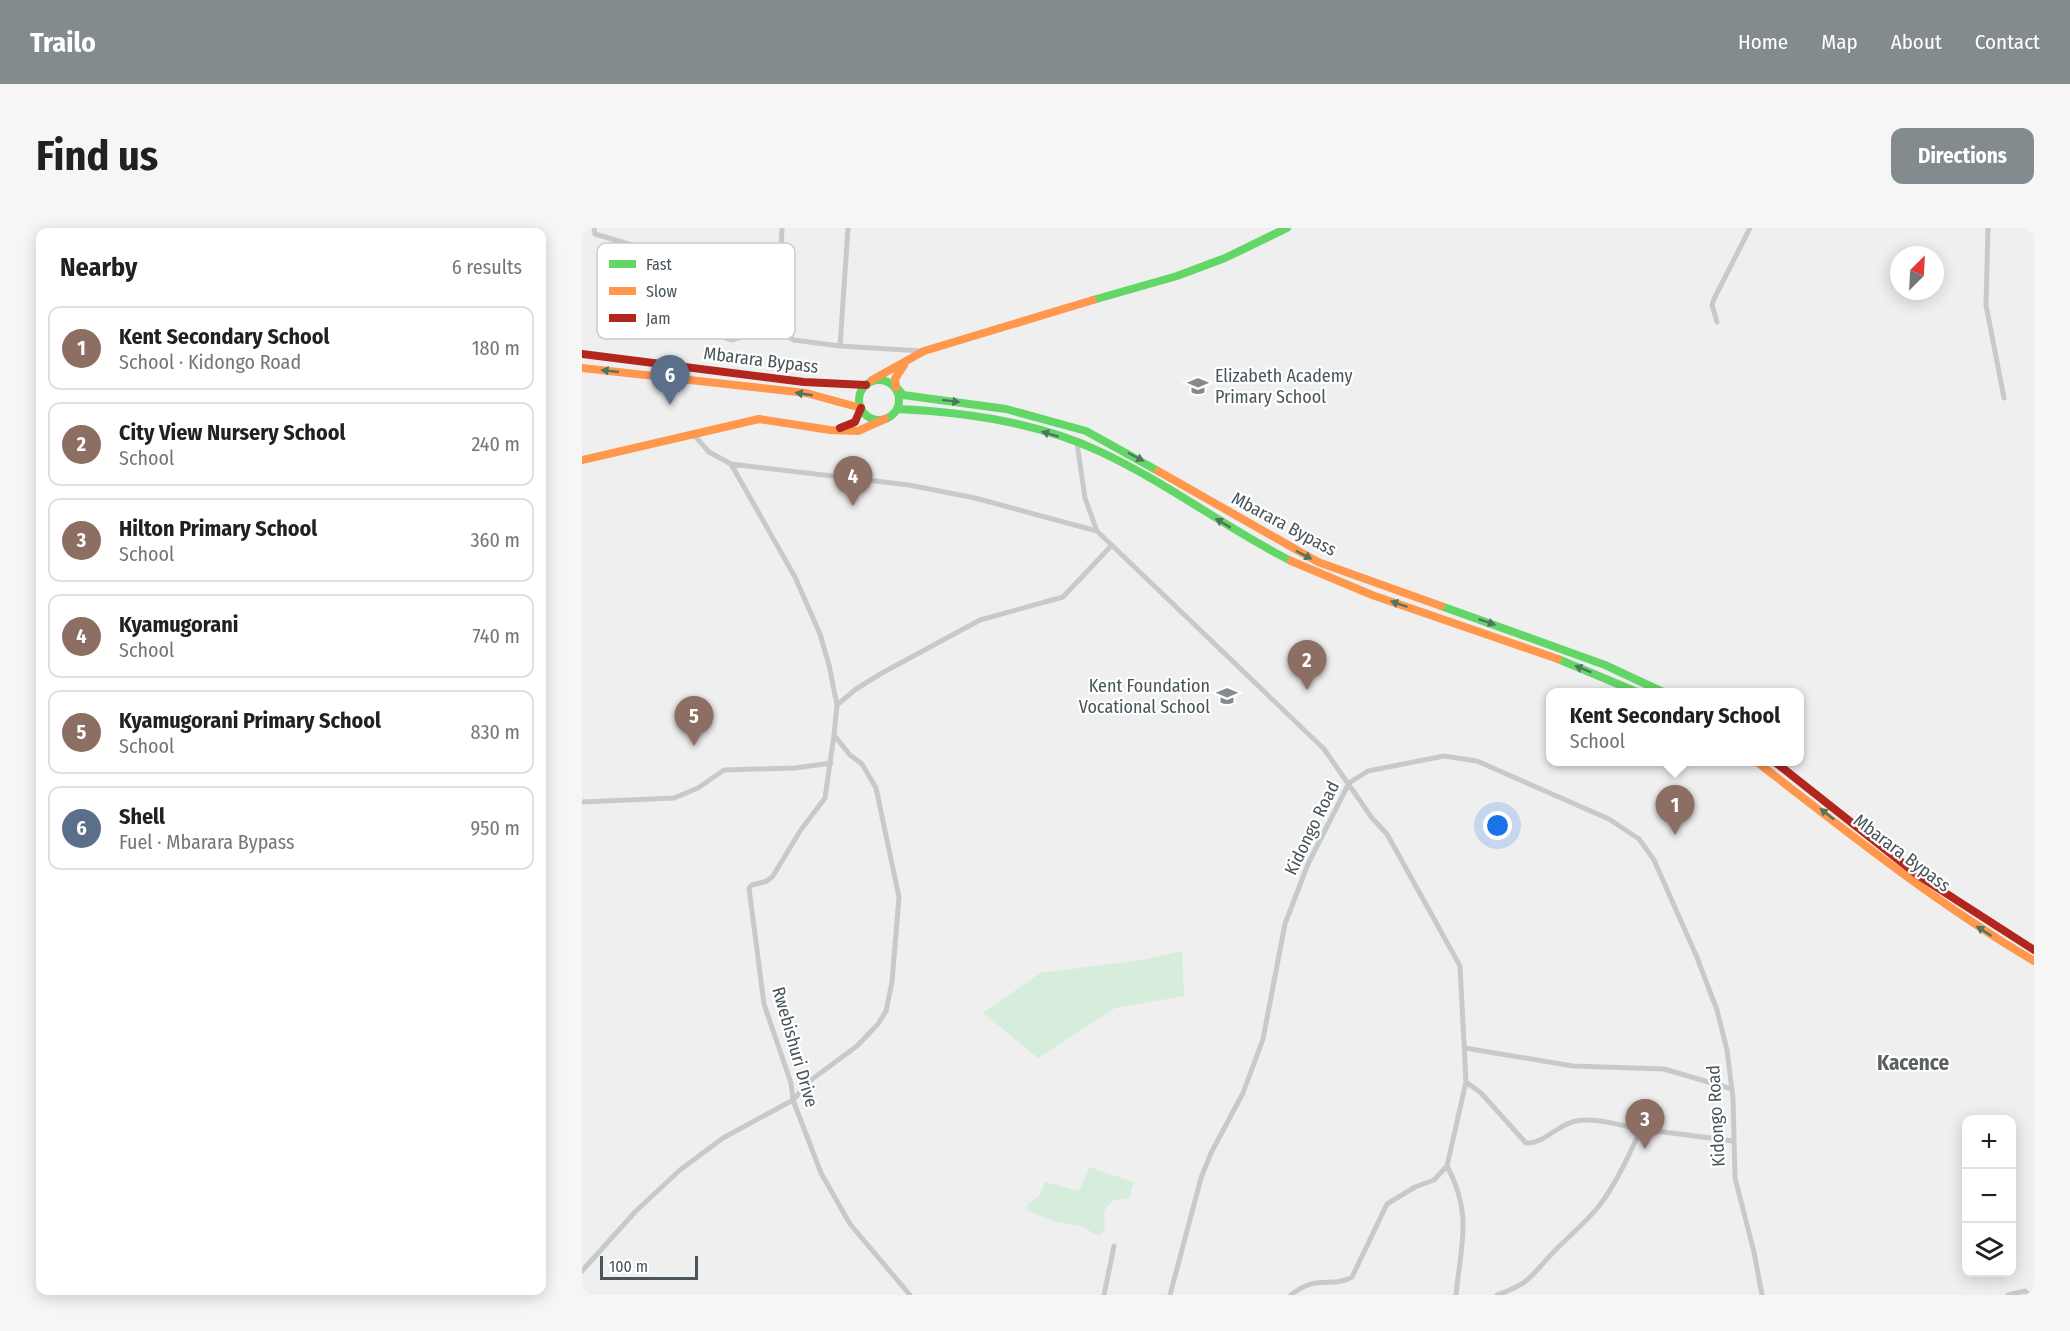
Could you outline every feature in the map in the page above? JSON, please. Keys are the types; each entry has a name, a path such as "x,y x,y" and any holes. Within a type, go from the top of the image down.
{"main road":[{"path":"830,430 852,425 859,416 861,408 859,398 869,382 924,351 1177,276 1225,258 1287,228"},
{"name":"Mbarara Bypass","path":"582,354 804,382 869,382"},
{"path":"582,460 759,419 830,430 858,431 885,419 897,409 898,370 912,358"},
{"name":"Mbarara Bypass","path":"582,368 806,393 861,408"},
{"path":"869,382 883,380 896,387"},
{"name":"Mbarara Bypass","path":"896,387 903,395 1006,409 1086,431 1318,562 1586,658 1652,688"},
{"path":"861,408 871,418 885,419"},
{"name":"Mbarara Bypass","path":"897,409 976,417 1039,430 1077,443 1135,471 1263,547 1318,574 1538,651 1625,688"},
{"name":"Mbarara Bypass","path":"1762,766 1918,886 1988,934 2034,961"},
{"name":"Mbarara Bypass","path":"1780,766 1919,876 2034,950"}],"street":[{"path":"594,228 595,234 601,237 629,243"},
{"path":"782,228 782,243"},
{"path":"840,346 848,228"},
{"path":"1717,322 1712,305 1714,299 1749,228"},
{"path":"1988,228 1986,305 2004,398"},
{"path":"790,339 840,346 924,351"},
{"path":"692,433 709,452 731,464 909,485 975,498 1097,531"},
{"path":"1077,443 1085,498 1097,531 1324,749 1372,818 1387,834 1460,966 1466,1082 1447,1166 1434,1180 1415,1187 1387,1204 1352,1277 1339,1281 1311,1282 1291,1295"},
{"name":"Rwebishuri Drive","path":"731,464 795,577 820,634 837,705 827,793 821,805 800,831 773,876 749,888 764,1004 791,1083 793,1100 821,1173 850,1224 910,1295"},
{"path":"837,705 856,688 980,620 1063,597 1112,545"},
{"path":"582,1271 635,1212 680,1170 723,1138 793,1100 811,1080 850,1052 878,1024 886,1011 892,982 899,897 876,788 862,764 846,751 834,735"},
{"name":"Kidongo Road","path":"1170,1295 1201,1178 1211,1153 1243,1093 1263,1039 1285,924 1308,864 1349,783 1368,771 1444,756 1460,757 1522,778 1609,819 1639,839 1654,860 1717,1010 1727,1050 1732,1089 1735,1178 1754,1252 1762,1295"},
{"path":"582,801 674,798 698,788 724,770 795,768 831,763"},
{"path":"1465,1048 1573,1066 1664,1069 1732,1089"},
{"path":"1466,1082 1481,1093 1526,1143 1535,1142 1563,1125 1578,1120 1733,1141"},
{"path":"1497,1295 1524,1285 1590,1217 1601,1204 1641,1129"},
{"path":"1447,1166 1464,1213 1464,1238 1456,1295"},
{"path":"1104,1295 1114,1246"},
{"path":"2008,1295 2025,1291 2029,1295"}],"green space":[{"path":"1182,951 1184,996 1115,1008 1038,1058 983,1013 1040,973 1142,960"},
{"path":"1089,1167 1134,1182 1129,1199 1113,1200 1104,1211 1105,1229 1099,1236 1080,1226 1053,1221 1027,1210 1028,1204 1039,1196 1045,1182 1079,1191"}],"traffic: fast":[{"path":"1093,300 1177,276 1225,258 1287,228"},
{"path":"879,380 887,381 893,386 898,392 899,400 898,408 893,414 887,419 879,420 871,419 865,414 860,408 859,400 860,392 865,386 871,381 879,380"},
{"path":"896,387 903,395 1006,409 1086,431 1158,471"},
{"path":"897,409 1001,420 1077,442 1149,477 1291,561"},
{"path":"1441,606 1605,665 1654,688"},
{"path":"1558,659 1627,688"}],"traffic: slow":[{"path":"872,380 924,351 1093,300"},
{"path":"896,387 895,379 904,365"},
{"path":"582,368 806,393 861,408"},
{"path":"582,460 759,419 830,430 858,431 885,419"},
{"path":"1158,471 1318,562 1441,606"},
{"path":"1291,561 1372,595 1558,659"},
{"path":"1762,766 1927,891 2034,961"}],"traffic: jam":[{"path":"582,354 804,382 866,385"},
{"path":"840,428 855,422 861,408"},
{"path":"1780,766 1919,876 2034,950"}],"place":[{"name":"Elizabeth Academy Primary School","path":"1198,386"},
{"name":"Shell","path":"670,405"},
{"name":"Kyamugorani","path":"853,506"},
{"name":"City View Nursery School","path":"1307,690"},
{"name":"Kent Foundation Vocational School","path":"1227,696"},
{"name":"Kyamugorani Primary School","path":"694,746"},
{"name":"Kent Secondary School","path":"1675,835"},
{"name":"Hilton Primary School","path":"1645,1149"}],"district":[{"name":"Kacence","path":"1913,1063"}]}
